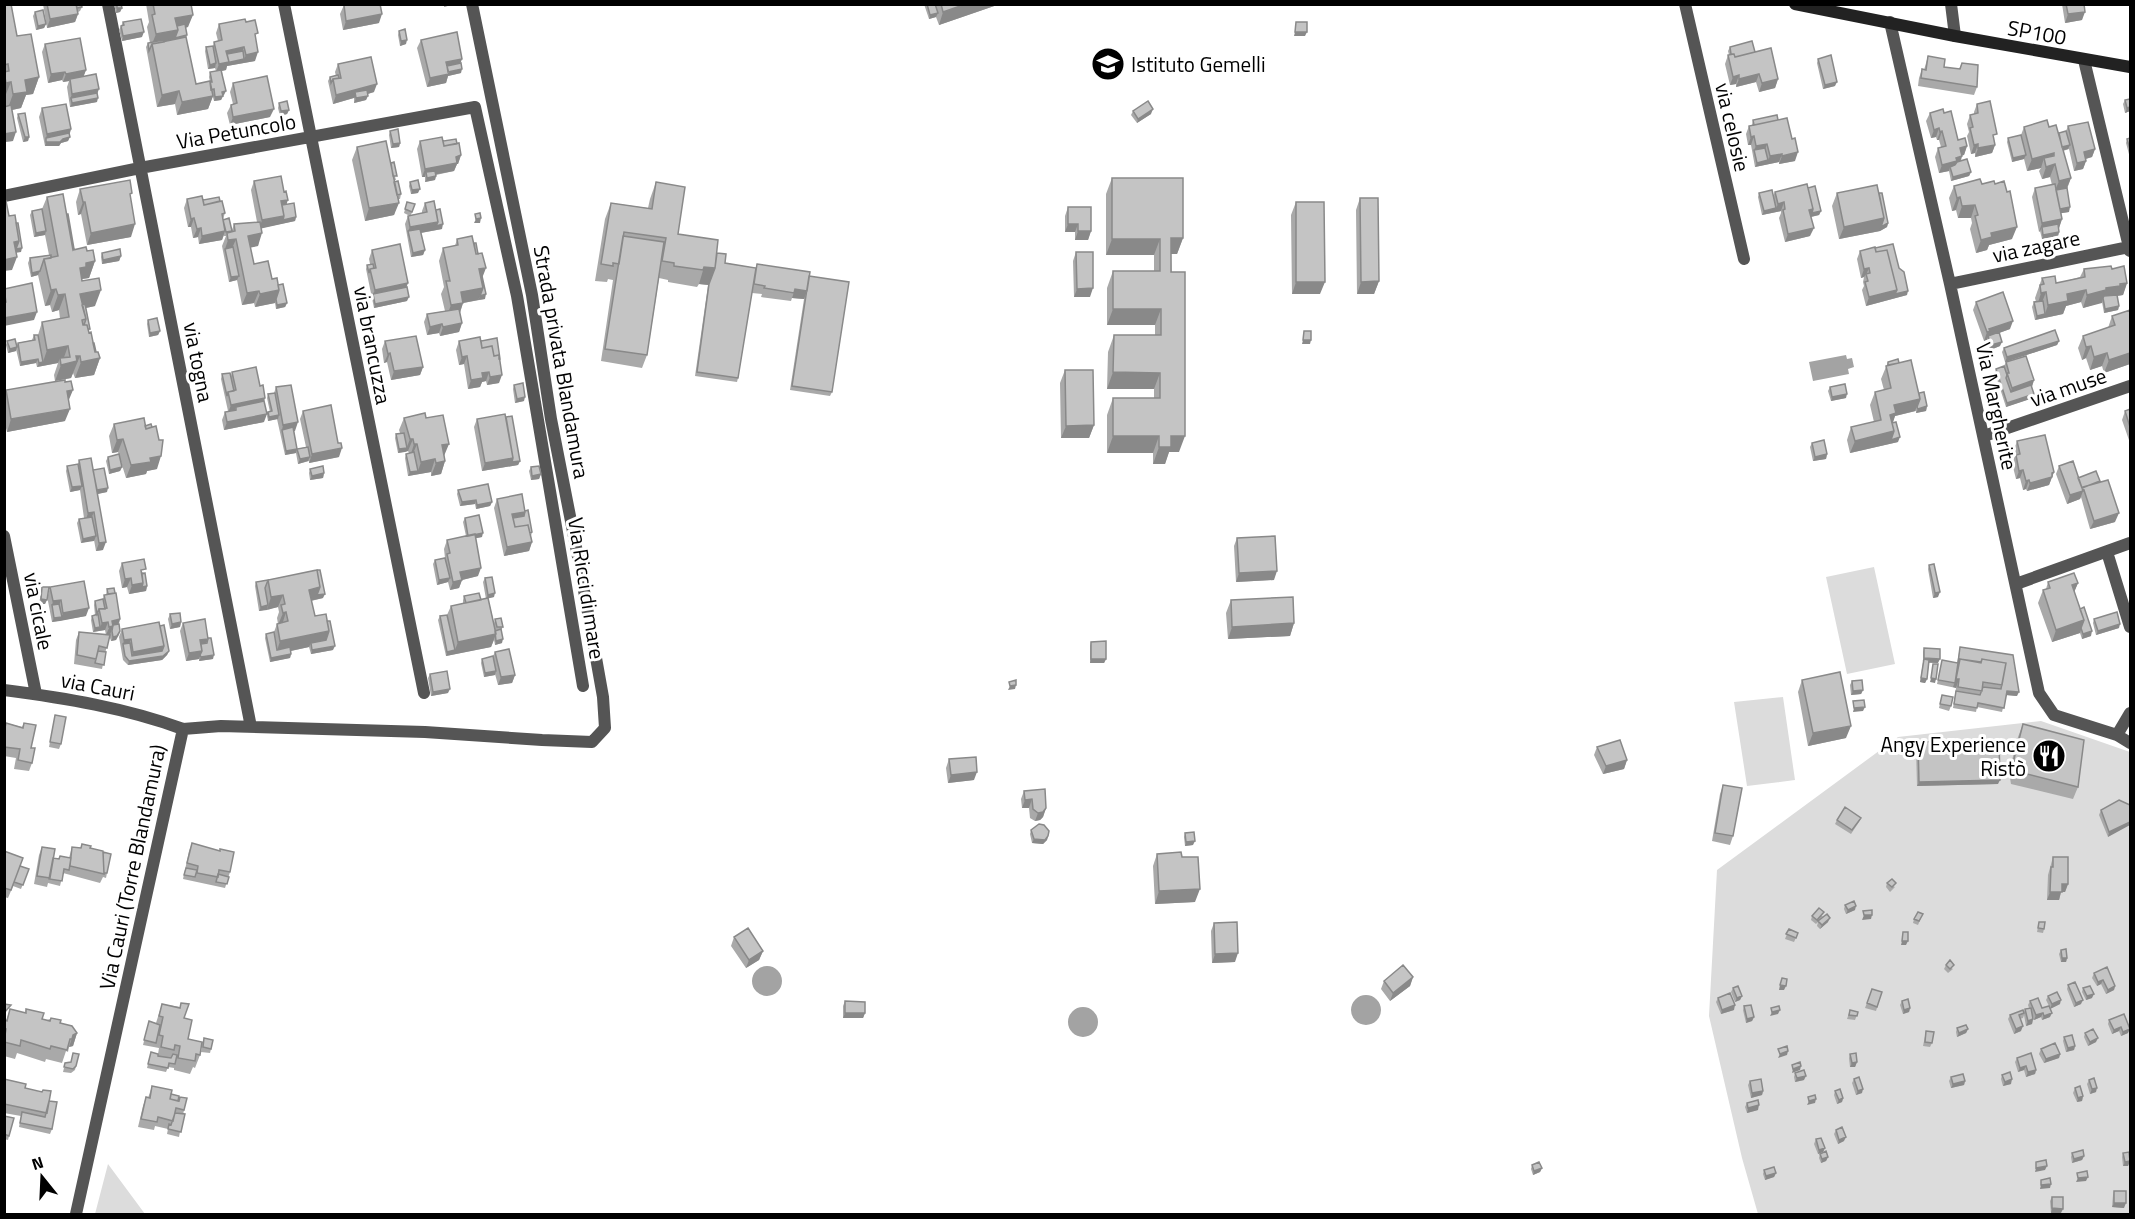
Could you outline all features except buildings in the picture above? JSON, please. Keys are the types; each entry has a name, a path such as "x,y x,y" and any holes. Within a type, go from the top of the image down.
{"main road":[{"name":"SP100","path":"1795,4 1955,36 2130,67"}],"street":[{"name":"via togna","path":"108,4 251,727"},
{"name":"via brancuzza","path":"284,4 424,693"},
{"name":"Strada privata Blandamura","path":"472,4 532,295 545,420 580,568 603,697 605,728"},
{"name":"via celosie","path":"1685,4 1744,259"},
{"path":"1952,4 1955,36"},
{"name":"Via Margherite","path":"1890,22 1984,436 2039,693 2054,715 2117,735 2130,743"},
{"path":"2084,60 2130,249"},
{"name":"Via Petuncolo","path":"4,196 140,168 475,107"},
{"name":"Via Ricci di mare","path":"475,107 545,420 583,686"},
{"name":"via zagare","path":"1950,284 2130,249"},
{"path":"517,296 532,295"},
{"name":"via muse","path":"1984,436 2130,386"},
{"name":"via cicale","path":"4,536 36,694"},
{"path":"2016,584 2130,543"},
{"path":"2107,552 2130,627"},
{"name":"via Cauri","path":"4,690 148,716 183,729"},
{"path":"2117,735 2130,713"},
{"name":"Via Cauri (Torre Blandamura)","path":"76,1215 183,729 221,726 425,732 592,742 605,728"}],"shaded area":[{"path":"1846,355 1847,359 1852,358 1854,367 1848,369 1849,374 1813,381 1809,362"},
{"path":"1874,567 1895,664 1847,674 1826,577"},
{"path":"1783,697 1795,780 1747,786 1734,702"},
{"path":"2041,721 2130,752 2130,1214 1758,1214 1742,1158 1709,1016 1717,870 1898,737"},
{"path":"767,966 778,970 782,981 778,992 767,996 756,992 752,981 756,970"},
{"path":"1366,995 1377,999 1381,1010 1377,1021 1366,1025 1355,1021 1351,1010 1355,999"},
{"path":"1083,1007 1094,1011 1098,1022 1094,1033 1083,1037 1072,1033 1068,1022 1072,1011"},
{"path":"108,1164 145,1214 95,1214"}],"place":[{"name":"Istituto Gemelli","path":"1108,64"},
{"name":"Angy Experience Ristò","path":"2049,756"}]}
